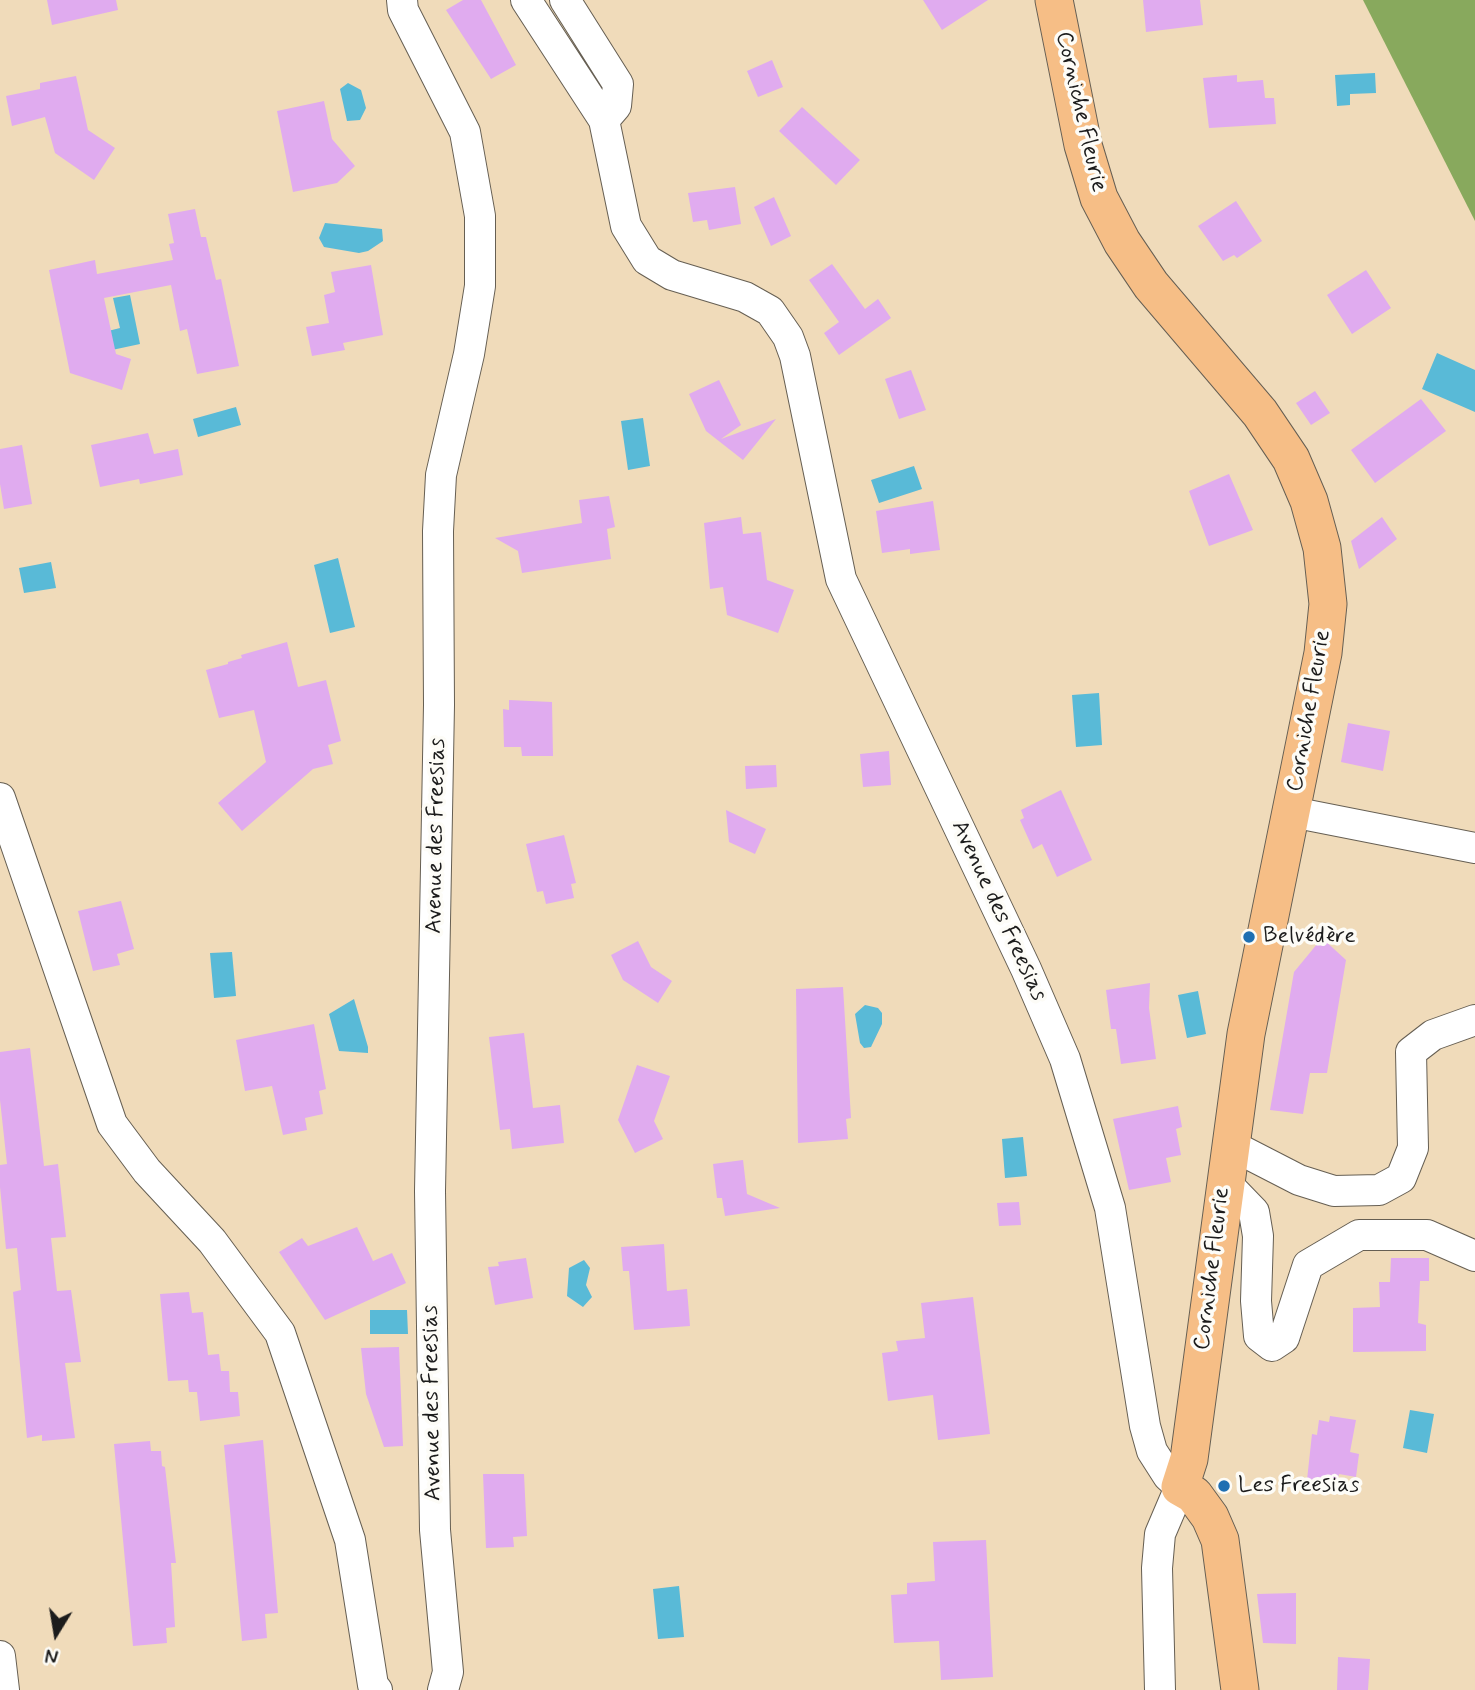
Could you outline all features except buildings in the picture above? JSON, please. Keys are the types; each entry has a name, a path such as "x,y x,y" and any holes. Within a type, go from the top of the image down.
{"main road":[{"name":"Corniche Fleurie","path":"1054,0 1083,145 1099,198 1122,243 1151,285 1260,413 1291,459 1309,501 1322,548 1328,604 1323,653 1246,1034 1224,1181 1189,1459 1180,1487"},
{"path":"1180,1487 1195,1495 1210,1517 1220,1541 1240,1690"}],"street":[{"name":"Avenue des Freesias","path":"402,0 403,10 465,132 480,216 480,286 469,354 441,475 438,531 439,719 430,1191 435,1530 448,1672 443,1690"},
{"name":"Avenue des Freesias","path":"526,0 604,120 626,226 647,260 672,275 745,297 769,311 788,337 841,579 1026,969 1065,1059 1110,1208 1145,1426 1152,1451 1168,1476 1180,1487"},
{"path":"565,0 618,84 616,107 604,120"},
{"path":"0,798 112,1124 147,1171 212,1241 280,1334 351,1541 373,1685 377,1690"},
{"path":"1292,812 1475,848"},
{"path":"1229,1144 1300,1180 1322,1188 1334,1191 1379,1190 1401,1178 1413,1147 1411,1052 1433,1035 1475,1020"},
{"path":"1224,1181 1254,1212 1258,1236 1256,1301 1259,1336 1272,1346 1284,1338 1308,1265 1359,1236 1427,1236 1475,1256"},
{"path":"1160,1690 1159,1545 1167,1512 1180,1487"},
{"path":"0,1656 4,1690"}],"green space":[{"path":"1363,0 1475,0 1475,221"}],"water":[{"path":"1375,73 1376,93 1350,94 1350,105 1337,106 1335,75"},
{"path":"348,83 361,90 366,108 360,120 347,121 340,89"},
{"path":"325,223 382,229 383,241 368,251 359,253 324,247 319,238"},
{"path":"130,295 140,344 112,350 108,331 120,328 113,298"},
{"path":"1437,353 1475,370 1475,412 1422,389"},
{"path":"236,407 241,425 198,437 193,419"},
{"path":"643,418 650,466 628,470 621,421"},
{"path":"914,466 922,489 879,503 871,480"},
{"path":"338,558 355,627 330,633 314,565"},
{"path":"51,562 56,588 24,593 19,568"},
{"path":"1099,693 1102,745 1076,747 1072,695"},
{"path":"232,952 236,996 214,998 210,953"},
{"path":"1198,991 1206,1034 1187,1038 1178,995"},
{"path":"354,999 368,1053 339,1051 329,1014"},
{"path":"865,1005 878,1008 882,1013 882,1024 871,1047 864,1048 860,1043 855,1014"},
{"path":"1023,1137 1027,1176 1005,1178 1002,1139"},
{"path":"584,1260 590,1268 586,1285 592,1297 583,1307 567,1296 569,1268"},
{"path":"370,1310 407,1310 408,1334 370,1334"},
{"path":"1410,1410 1434,1414 1427,1453 1403,1448"},
{"path":"679,1586 684,1637 658,1639 653,1589"}],"place":[{"name":"Belvédère","path":"1249,937"},
{"name":"Les Freesias","path":"1224,1486"}]}
